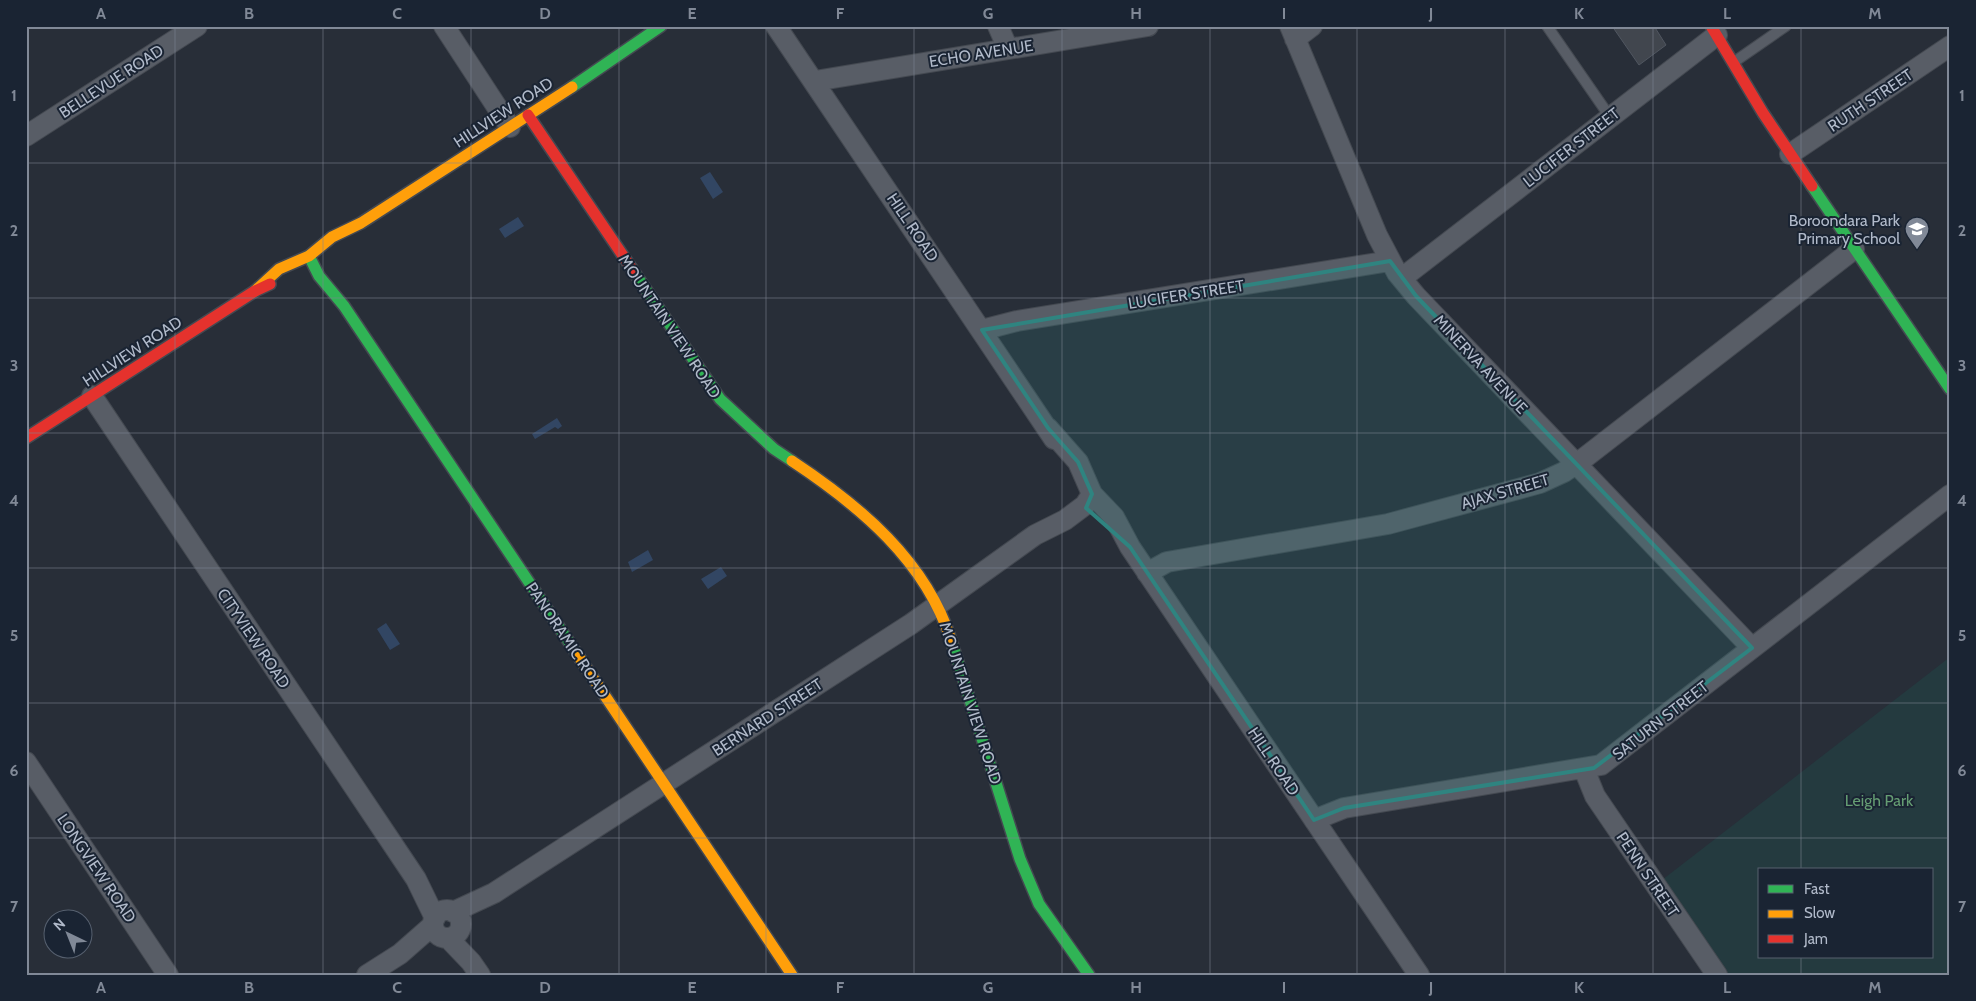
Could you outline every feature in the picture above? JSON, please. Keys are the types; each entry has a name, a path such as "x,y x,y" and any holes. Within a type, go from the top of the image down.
{"street":[{"name":"BELLEVUE ROAD","path":"26,136 197,26"},
{"path":"444,26 510,127"},
{"name":"HILLVIEW ROAD","path":"26,438 255,291 279,269 314,261 332,236 361,223 606,65 661,26"},
{"name":"HILL ROAD","path":"776,26 1048,428 1078,462 1085,499 1114,517 1147,573 1419,975"},
{"path":"998,26 1008,49"},
{"name":"ECHO AVENUE","path":"815,81 1148,26"},
{"path":"1293,33 1312,26"},
{"name":"MINERVA AVENUE","path":"1293,33 1369,218 1390,260 1402,278 1752,648"},
{"path":"1709,34 1950,389"},
{"name":"LUCIFER STREET","path":"1402,278 1610,117 1709,34"},
{"name":"RUTH STREET","path":"1790,154 1950,46"},
{"name":"MOUNTAIN VIEW ROAD","path":"528,115 720,399 774,449 836,490 857,508 906,557 937,606 950,637 1026,878 1039,904 1089,975"},
{"name":"AJAX STREET","path":"1147,573 1167,562 1388,524 1540,483 1576,464 1854,249"},
{"name":"LUCIFER STREET","path":"982,330 1017,321 1390,260"},
{"name":"PANORAMIC ROAD","path":"314,261 792,975"},
{"name":"CITYVIEW ROAD","path":"92,396 476,968"},
{"name":"SATURN STREET","path":"1314,820 1344,808 1584,770 1601,765 1950,496"},
{"name":"BERNARD STREET","path":"367,975 937,606 1035,535 1052,518 1085,499"},
{"name":"LONGVIEW ROAD","path":"26,762 168,975"},
{"name":"PENN STREET","path":"1584,770 1595,796 1717,975"}],"lane":[{"path":"1547,26 1610,117"},
{"path":"1729,65 1786,26"}],"highlighted area":[{"path":"1390,261 1416,296 1752,648 1594,768 1344,808 1314,820 1130,547 1086,508 1092,494 1078,462 1048,428 982,330"}],"green space":[{"name":"Leigh Park","path":"1950,657 1950,975 1727,975 1662,880"}],"water":[{"path":"710,172 723,192 713,199 700,178"},
{"path":"518,217 524,226 505,238 499,229"},
{"path":"557,418 562,426 558,429 555,427 535,439 532,434"},
{"path":"648,550 653,560 632,572 628,562"},
{"path":"721,567 727,576 708,589 701,579"},
{"path":"386,623 400,644 390,650 377,629"}],"building":[{"path":"1612,26 1654,26 1666,45 1639,65"}],"traffic: fast":[{"path":"572,87 661,26"},
{"path":"1812,186 1950,389"},
{"path":"309,256 319,276 344,306 579,657"},
{"path":"632,269 720,399 774,449 792,461"},
{"path":"951,640 1020,859 1039,904 1089,975"}],"traffic: slow":[{"path":"255,291 279,269 309,256 332,237 361,223 572,87"},
{"path":"792,461 842,497 888,538 925,585 940,611 951,640"},
{"path":"579,657 792,975"}],"traffic: jam":[{"path":"1711,26 1763,113 1812,186"},
{"path":"528,115 632,269"},
{"path":"26,438 255,291 270,284"}],"place":[{"name":"Boroondara Park Primary School","path":"1917,250"}]}
